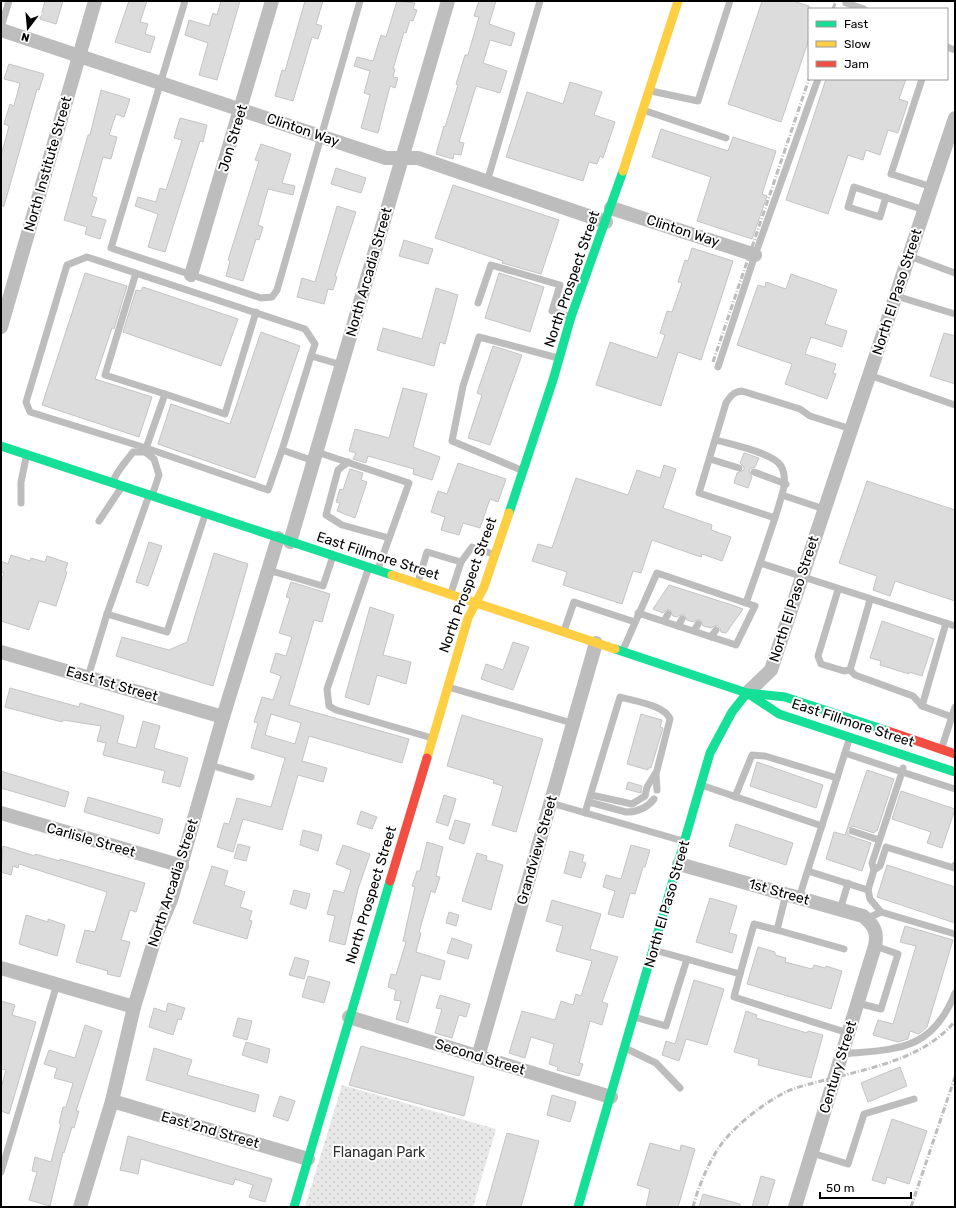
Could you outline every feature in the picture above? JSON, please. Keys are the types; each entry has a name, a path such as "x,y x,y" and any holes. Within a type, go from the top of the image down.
{"street":[{"name":"North Institute Street","path":"1,327 95,1"},
{"name":"Jon Street","path":"191,275 242,109 272,1"},
{"name":"North Arcadia Street","path":"80,1207 112,1101 134,1007 156,935 171,900 182,866 223,717 268,570 284,540 315,456 448,1"},
{"name":"North Prospect Street","path":"294,1207 468,618 484,587 495,555 560,358 571,317 611,208 678,1"},
{"name":"Clinton Way","path":"1,28 79,56 389,158 418,158 606,222"},
{"name":"North El Paso Street","path":"578,1207 654,950 710,753 732,712 747,693 771,670 954,123"},
{"name":"Clinton Way","path":"611,208 755,255"},
{"name":"East Fillmore Street","path":"1,446 747,693 785,697 955,754"},
{"name":"Grandview Street","path":"478,1057 596,643"},
{"name":"East 1st Street","path":"1,652 223,717"},
{"name":"East Fillmore Street","path":"747,693 779,714 955,772"},
{"name":"Carlisle Street","path":"1,813 182,866"},
{"name":"1st Street","path":"679,864 840,910 870,923"},
{"name":"Century Street","path":"795,1207 875,946 877,938 870,923"},
{"path":"1,968 134,1007"},
{"name":"Second Street","path":"349,1017 611,1096"},
{"name":"East 2nd Street","path":"112,1101 308,1159"}],"lane":[{"path":"1,28 9,1"},
{"path":"185,1 111,248 261,298 272,297 277,290 360,1"},
{"path":"486,182 540,1"},
{"path":"649,91 698,101 730,1"},
{"path":"845,4 860,8"},
{"path":"718,367 755,255 818,80"},
{"path":"922,80 891,174 932,187"},
{"path":"643,110 726,138"},
{"path":"886,197 880,217 848,207 854,187 886,197 924,210"},
{"path":"909,256 955,273"},
{"path":"88,257 136,273 305,329 315,344 268,490 30,412 26,402 67,265 88,257"},
{"path":"478,303 491,265 560,285 552,311 571,317"},
{"path":"136,273 105,375 225,414 256,312"},
{"path":"896,296 955,314"},
{"path":"523,471 452,441 463,386 479,337 560,358"},
{"path":"311,356 342,365"},
{"path":"869,375 955,405"},
{"path":"775,518 700,493 726,403 730,396 736,392 742,391 800,408 810,416 851,429"},
{"path":"145,450 164,394"},
{"path":"716,440 770,457 781,465 786,484 746,603"},
{"path":"112,483 119,468 125,463 133,452 145,450"},
{"path":"88,677 107,614 159,475 154,458 145,450"},
{"path":"282,450 348,462 409,484 389,538 373,569 327,689 329,706 336,710 432,738"},
{"path":"21,503 21,482 27,454"},
{"path":"710,459 739,468"},
{"path":"348,462 338,470 326,515 342,525 389,538"},
{"path":"754,472 786,484"},
{"path":"99,521 122,486"},
{"path":"782,495 824,508"},
{"path":"107,614 167,632 205,514"},
{"path":"451,595 461,562 472,547 495,555"},
{"path":"418,584 427,552 461,562"},
{"path":"268,570 323,586 332,556"},
{"path":"760,563 838,590 955,626"},
{"path":"622,652 634,622 638,613 657,573 699,591 734,602 746,603 755,606 736,645 638,613"},
{"path":"838,590 818,656 821,664 844,671 850,670"},
{"path":"850,670 870,600"},
{"path":"564,632 574,602 634,622"},
{"path":"664,622 668,614"},
{"path":"678,626 682,619"},
{"path":"922,706 946,623"},
{"path":"694,631 698,624"},
{"path":"711,637 716,630"},
{"path":"850,670 855,675 913,696 922,706 952,717"},
{"path":"448,687 572,723"},
{"path":"585,813 620,697 662,709 668,714 670,719 656,774 657,790"},
{"path":"942,749 955,707"},
{"path":"777,930 793,896 808,871 850,737"},
{"path":"845,753 955,789"},
{"path":"735,797 752,755 765,756 837,778"},
{"path":"906,756 872,862 874,870 868,890 870,899 880,912 955,934"},
{"path":"210,765 251,777"},
{"path":"590,798 632,804 645,796 647,787 656,774"},
{"path":"701,785 822,826"},
{"path":"590,798 632,812 645,808 654,799"},
{"path":"551,803 685,842"},
{"path":"852,831 879,840"},
{"path":"874,870 880,866 886,847 955,867"},
{"path":"808,871 868,890"},
{"path":"840,910 848,883"},
{"path":"870,923 880,912"},
{"path":"844,949 754,924 734,997 848,1033"},
{"path":"858,1003 881,1010 898,954 875,946"},
{"path":"654,950 740,974"},
{"path":"634,1017 666,1026 687,959"},
{"path":"1,1172 57,984"},
{"path":"842,1054 897,1049 908,1046 925,1036 936,1027 955,993"},
{"path":"625,1048 656,1063 680,1088"},
{"path":"812,1153 848,1164 864,1114 914,1099"}],"green space":[{"name":"Flanagan Park","path":"342,1085 496,1129 473,1207 305,1207"}],"building":[{"path":"45,1 63,1 56,24 40,19"},
{"path":"129,1 147,1 140,22 148,24 145,34 155,37 150,53 115,42"},
{"path":"221,1 240,1 217,80 199,75 208,43 185,35 189,20 209,26 213,13 217,15"},
{"path":"305,1 323,1 316,24 322,26 318,39 312,37 293,101 275,96 282,70 285,71"},
{"path":"397,1 415,3 413,9 417,10 413,21 410,20 406,33 404,32 393,69 395,69 393,77 398,78 395,88 390,86 378,133 361,128 370,95 364,93 370,71 354,66 357,57 373,61 381,35 386,37"},
{"path":"479,1 496,1 489,24 515,33 511,46 490,40 483,63 507,71 500,93 476,86 459,142 464,143 461,155 454,154 453,159 436,154 458,85 456,84 465,55 468,55 479,17 474,16"},
{"path":"762,1 793,1 809,6 808,42 781,122 728,104"},
{"path":"9,64 44,74 39,90 37,89 4,206 1,206 1,156 9,126 4,124 10,104 14,106 20,83 4,79"},
{"path":"826,80 906,80 899,99 908,102 898,133 888,130 880,155 866,150 863,160 848,155 828,214 786,200"},
{"path":"570,82 602,92 594,115 615,122 603,158 600,156 597,164 589,162 583,181 506,157 527,92 563,104"},
{"path":"101,90 130,99 124,117 116,114 109,135 117,137 111,159 103,157 92,196 97,198 91,216 106,220 100,239 85,234 87,227 64,220 88,135 90,135"},
{"path":"180,118 207,125 203,142 200,141 165,252 148,247 158,214 135,206 138,197 156,202 160,188 166,190 182,140 174,138"},
{"path":"661,129 728,151 733,137 776,151 762,194 767,196 752,239 697,221 711,177 652,157"},
{"path":"261,144 291,154 282,183 295,186 293,195 268,189 258,225 263,227 259,240 256,239 243,281 226,276 230,261 228,260 259,161 255,160"},
{"path":"336,168 366,178 361,193 331,184"},
{"path":"453,185 559,220 541,274 502,263 503,261 435,238"},
{"path":"337,206 356,212 335,276 337,277 333,290 328,289 324,304 297,297 302,278 315,282"},
{"path":"404,240 433,249 428,264 399,256"},
{"path":"692,248 733,261 701,360 678,352 661,406 596,385 610,342 657,358 665,335 660,333 667,311 672,312 682,283 678,282 685,260 688,261"},
{"path":"85,273 127,286 114,329 112,328 95,379 152,397 139,437 42,405"},
{"path":"499,273 544,287 530,332 485,318"},
{"path":"791,274 837,290 825,324 847,331 842,347 811,337 805,354 836,364 833,373 836,374 827,399 785,384 792,364 737,345 758,285 765,287 766,282 786,289"},
{"path":"143,287 238,319 221,366 123,332 136,290 141,291"},
{"path":"436,288 458,295 445,344 440,342 434,366 377,350 383,328 422,339"},
{"path":"261,332 300,346 255,478 158,444 171,404 230,424"},
{"path":"944,333 955,336 955,384 930,376"},
{"path":"493,346 522,355 490,445 468,438 482,395 477,393"},
{"path":"403,388 427,394 413,447 440,457 432,480 413,474 414,469 368,456 366,463 353,459 356,453 349,451 355,429 389,438"},
{"path":"744,453 759,458 755,467 751,468 749,471 752,477 748,488 734,483 737,473 744,470 744,467 740,463"},
{"path":"458,463 506,479 498,502 490,499 480,528 463,523 459,535 441,530 445,517 431,512 438,491 447,494"},
{"path":"664,465 676,469 663,508 712,525 711,530 731,537 722,561 702,554 701,557 652,540 641,573 633,571 622,604 563,585 567,572 532,561 538,544 552,548 576,478 628,495 637,470 660,478"},
{"path":"350,469 363,473 361,480 367,482 355,518 337,511 340,503 336,502 340,489 343,490"},
{"path":"867,481 955,510 955,601 895,581 890,596 873,590 877,576 839,563"},
{"path":"149,542 162,546 148,586 136,582"},
{"path":"214,553 248,564 213,686 116,656 122,637 169,650 187,642"},
{"path":"11,555 30,561 31,558 45,562 47,556 68,563 65,571 67,572 56,606 39,601 29,630 1,621 1,582 4,573 1,572 1,561 8,564"},
{"path":"291,582 330,594 322,622 314,620 289,705 409,739 402,763 309,736 302,761 327,768 323,782 298,775 282,830 243,819 233,852 217,847 224,823 229,824 237,798 271,807 285,758 251,748 258,723 254,722 262,697 273,700 281,676 270,672 276,653 286,656 292,637 279,633 290,598 286,597","holes":["271,714 301,723 295,744 265,735"]},
{"path":"669,585 743,609 726,633 721,632 717,625 711,628 703,626 700,620 693,622 687,620 684,615 677,617 673,616 670,610 666,610 663,613 653,609"},
{"path":"370,607 394,615 383,655 411,662 406,684 377,675 369,705 345,697"},
{"path":"882,621 934,639 922,676 909,672 909,674 880,665 881,661 870,658"},
{"path":"513,642 529,647 513,690 481,679 486,664 503,670"},
{"path":"10,688 79,707 80,703 124,716 117,743 136,748 143,721 160,726 154,748 188,758 180,787 162,782 165,771 103,755 106,743 97,741 101,726 63,720 62,722 5,707"},
{"path":"641,714 662,720 660,727 663,728 651,768 648,768 648,770 627,764"},
{"path":"462,715 543,739 516,832 492,825 503,786 493,783 494,780 447,766"},
{"path":"757,762 823,785 816,808 750,786"},
{"path":"867,770 894,779 877,831 874,833 853,826 847,829"},
{"path":"1,771 69,792 65,807 1,788"},
{"path":"628,782 642,786 641,793 626,789"},
{"path":"901,791 955,809 942,848 927,843 931,832 892,819"},
{"path":"444,795 456,799 448,826 436,822"},
{"path":"88,797 163,819 159,834 84,812"},
{"path":"361,811 377,817 372,829 357,824"},
{"path":"455,820 470,824 464,844 449,839"},
{"path":"736,824 793,843 786,865 729,846"},
{"path":"847,829 850,836 871,843 862,871 826,859 834,832 845,835"},
{"path":"303,830 322,835 318,851 300,845"},
{"path":"427,842 443,847 436,876 440,877 435,893 431,891 419,932 421,933 416,952 445,961 440,980 421,975 408,1023 396,1019 401,1001 394,1000 396,990 388,987 391,974 396,975 406,942 403,941 415,887 412,886 417,871 420,871"},
{"path":"238,844 250,847 246,861 234,858"},
{"path":"343,845 370,854 358,889 345,945 329,941 335,916 327,914 334,890 344,893 351,870 336,864"},
{"path":"631,845 650,850 635,894 630,893 623,918 608,914 615,891 603,887 606,875 621,879"},
{"path":"3,846 35,856 35,854 60,861 60,859 145,883 136,912 130,910 121,940 130,942 120,977 107,974 108,971 76,962 85,930 95,932 107,892 19,864 18,868 13,866 11,875 1,872"},
{"path":"570,851 584,855 582,862 586,863 581,878 564,873"},
{"path":"477,853 487,856 486,860 503,865 491,910 462,901"},
{"path":"887,865 955,887 955,923 877,897"},
{"path":"212,866 228,871 224,885 245,892 240,907 252,911 249,920 252,921 247,939 193,923"},
{"path":"294,890 310,894 306,909 290,904"},
{"path":"710,898 737,906 729,933 737,935 732,953 696,942"},
{"path":"552,900 601,914 590,949 618,957 602,1002 608,1004 602,1025 590,1021 579,1063 583,1064 579,1076 557,1070 558,1067 549,1064 554,1044 531,1037 525,1058 509,1053 522,1011 555,1020 561,1001 573,1005 576,994 581,996 592,961 556,951 563,926 546,921"},
{"path":"449,912 459,915 456,926 446,923"},
{"path":"26,915 48,922 48,919 65,925 57,956 19,944"},
{"path":"905,926 953,940 927,1027 919,1034 910,1031 908,1039 898,1042 873,1035 878,1020 893,1024 916,946 900,942"},
{"path":"452,938 472,945 468,959 447,953"},
{"path":"758,947 775,952 775,955 786,958 785,962 812,969 814,965 825,968 826,966 842,971 831,1009 747,984"},
{"path":"295,957 309,961 304,979 289,975"},
{"path":"308,976 330,982 324,1003 302,997"},
{"path":"694,980 724,989 707,1045 686,1039 679,1061 662,1055 666,1041 675,1044"},
{"path":"440,995 470,1004 466,1017 459,1015 452,1038 435,1033 442,1009 436,1008"},
{"path":"1,1001 15,1005 12,1015 36,1022 9,1114 1,1111 1,1088 6,1070 1,1069"},
{"path":"168,1003 185,1008 181,1020 178,1019 173,1035 149,1027 154,1008 166,1012"},
{"path":"746,1011 757,1015 756,1018 807,1033 808,1031 823,1035 811,1078 758,1065 759,1059 734,1052"},
{"path":"238,1018 252,1021 247,1040 233,1036"},
{"path":"85,1025 102,1031 76,1111 79,1111 74,1128 72,1127 64,1153 63,1152 50,1206 29,1200 37,1172 32,1171 35,1157 51,1162 61,1124 59,1123 63,1107 66,1107 73,1083 54,1078 57,1068 44,1064 49,1050 75,1058"},
{"path":"246,1042 270,1049 267,1063 242,1055"},
{"path":"361,1046 474,1077 464,1116 349,1085"},
{"path":"154,1048 192,1060 187,1075 259,1095 255,1112 146,1080"},
{"path":"900,1067 907,1086 868,1102 861,1083"},
{"path":"552,1095 576,1102 570,1122 547,1115"},
{"path":"280,1096 295,1101 288,1121 273,1116"},
{"path":"892,1119 927,1131 909,1184 887,1177 885,1184 872,1180"},
{"path":"507,1133 539,1141 521,1207 486,1207"},
{"path":"128,1136 272,1179 265,1202 249,1197 253,1185 235,1179 233,1185 141,1159 138,1174 120,1170"},
{"path":"650,1143 680,1151 681,1145 695,1149 678,1207 646,1207 650,1189 637,1185"},
{"path":"761,1176 775,1180 767,1207 752,1207"},
{"path":"703,1194 740,1204 740,1207 699,1207"}],"railway":[{"path":"833,8 836,1"},
{"path":"713,362 809,80"},
{"path":"693,1207 711,1160 726,1138 753,1113 773,1099 793,1089 878,1066 906,1056 933,1041 945,1032 955,1021"},
{"path":"911,1207 955,1077"}],"traffic: fast":[{"path":"509,513 553,380 571,317 623,171"},
{"path":"1,446 392,575"},
{"path":"615,649 747,693 785,697 888,731"},
{"path":"578,1207 710,753 732,712 747,693"},
{"path":"752,696 779,714 955,772"},
{"path":"294,1207 390,881"}],"traffic: slow":[{"path":"623,171 678,1"},
{"path":"427,758 468,618 484,587 509,513"},
{"path":"392,575 615,649"}],"traffic: jam":[{"path":"888,731 955,754"},
{"path":"390,881 427,758"}]}
